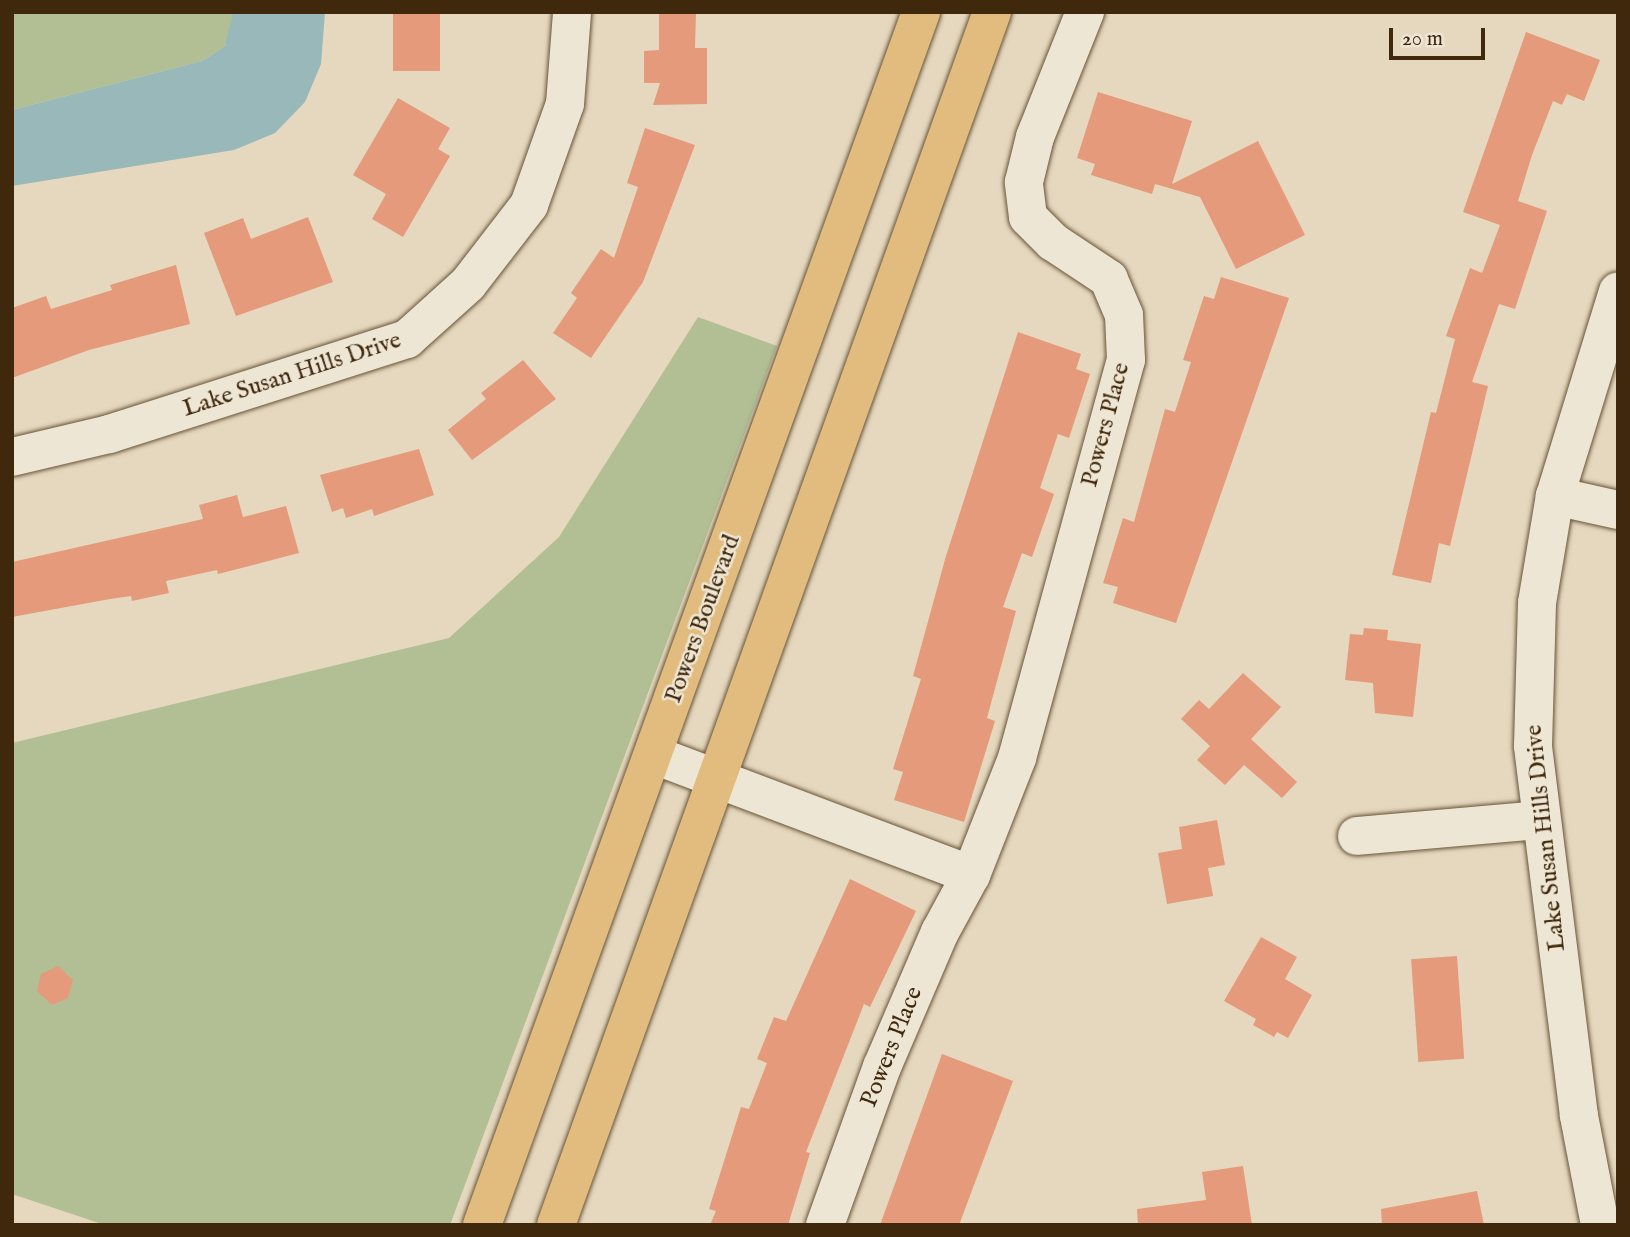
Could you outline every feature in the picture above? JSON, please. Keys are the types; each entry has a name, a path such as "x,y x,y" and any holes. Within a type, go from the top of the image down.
{"main road":[{"name":"Powers Boulevard","path":"482,1225 921,12"},
{"path":"556,1225 715,776 992,12"}],"street":[{"name":"Lake Susan Hills Drive","path":"12,457 109,434 407,339 468,284 529,205 565,103 572,12"},
{"name":"Powers Place","path":"825,1225 882,1067 940,932 971,875 1017,758 1126,360 1124,315 1109,279 1053,242 1028,217 1024,183 1035,137 1085,12"},
{"name":"Lake Susan Hills Drive","path":"1600,1225 1579,1116 1539,820 1533,746 1536,603 1555,496 1618,291"},
{"path":"1555,496 1618,510"},
{"path":"654,755 971,875"},
{"path":"1357,836 1539,820"}],"green space":[{"path":"12,12 233,12 233,21 225,46 202,61 12,110"},
{"path":"698,317 777,346 450,1225 105,1225 12,1194 12,743 449,638 559,537"}],"water":[{"path":"233,12 325,12 321,64 305,102 275,133 234,150 12,186 12,110 202,61 225,46"}],"building":[{"path":"393,12 440,12 440,71 393,71"},
{"path":"659,12 696,12 695,48 707,48 707,104 653,105 660,83 644,83 644,51 659,50"},
{"path":"1526,32 1600,60 1584,101 1567,94 1562,105 1553,101 1532,155 1518,201 1547,211 1515,309 1499,304 1472,382 1488,386 1450,546 1439,543 1431,583 1392,575 1431,412 1436,413 1455,339 1446,336 1470,268 1482,273 1500,225 1463,212"},
{"path":"1098,92 1192,121 1172,184 1258,141 1305,235 1236,269 1200,197 1155,184 1152,194 1091,175 1095,164 1077,158"},
{"path":"398,98 450,128 438,149 450,156 403,237 372,219 386,194 353,175"},
{"path":"645,128 695,145 643,282 591,358 553,333 577,298 571,293 601,249 614,258 638,187 627,183"},
{"path":"308,217 333,282 236,316 204,233 243,218 251,239"},
{"path":"176,265 190,324 89,350 12,378 12,308 46,296 51,309 112,290 110,285"},
{"path":"1221,277 1289,298 1176,623 1113,603 1118,587 1103,583 1123,518 1134,522 1165,409 1175,412 1191,362 1183,360 1204,296 1214,299"},
{"path":"1018,332 1081,354 1076,369 1090,374 1069,438 1058,434 1040,488 1054,494 1032,557 1022,553 1003,607 1016,611 987,718 995,721 964,822 894,800 903,772 893,769 921,679 913,676 946,556"},
{"path":"523,360 556,399 472,460 448,430 486,399 481,393"},
{"path":"419,449 434,495 374,516 372,509 346,518 343,508 332,512 320,475"},
{"path":"237,495 243,517 286,506 299,553 218,574 217,570 166,581 169,593 132,601 131,596 110,599 12,617 12,562 203,519 199,505"},
{"path":"1364,628 1388,630 1387,640 1421,644 1413,717 1375,713 1373,683 1345,680 1350,634 1363,635"},
{"path":"1243,673 1281,707 1251,739 1297,782 1282,798 1244,765 1225,785 1197,760 1210,746 1181,719 1199,700 1209,709"},
{"path":"1217,820 1225,865 1208,868 1213,896 1167,904 1158,853 1182,849 1179,827"},
{"path":"850,879 916,911 870,1007 864,1004 806,1152 810,1153 788,1225 710,1225 716,1211 709,1209 741,1107 749,1109 767,1063 757,1059 774,1017 786,1021"},
{"path":"1261,937 1297,957 1285,979 1312,995 1288,1038 1277,1032 1274,1037 1253,1025 1256,1019 1224,1001"},
{"path":"1457,956 1464,1059 1418,1062 1411,959"},
{"path":"58,966 73,980 68,998 52,1005 37,991 41,974"},
{"path":"942,1054 1013,1081 959,1225 880,1225"},
{"path":"1243,1166 1252,1225 1138,1225 1137,1209 1206,1200 1202,1172"},
{"path":"1477,1191 1484,1225 1382,1225 1381,1209"}]}
